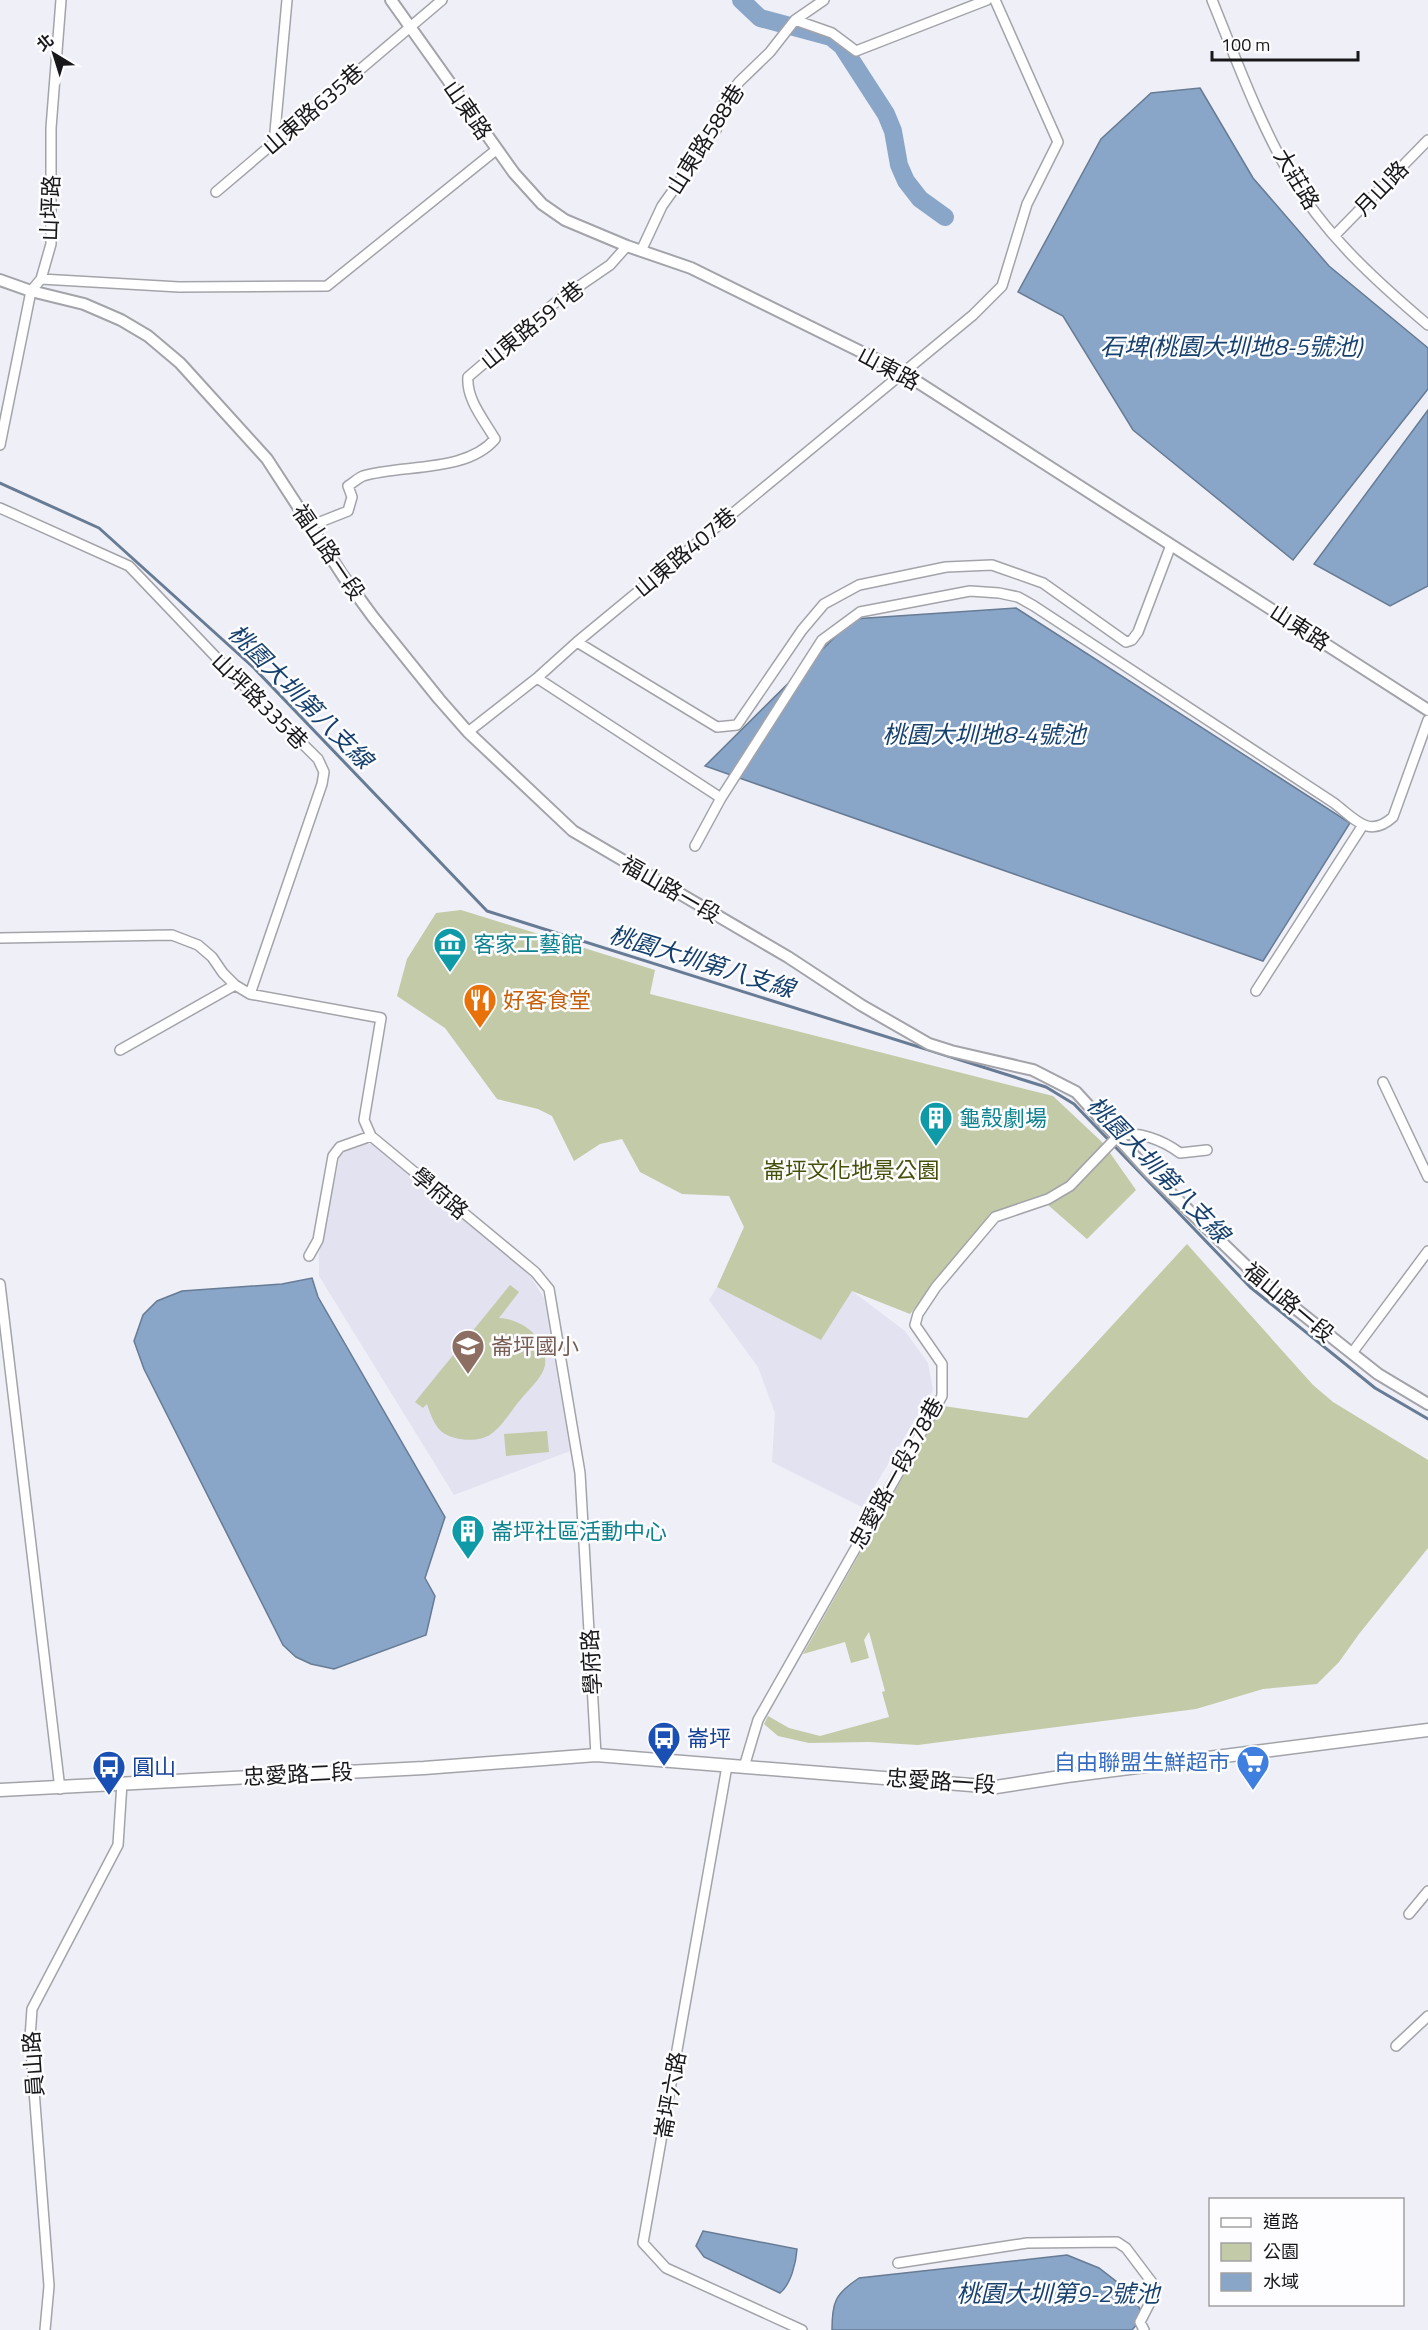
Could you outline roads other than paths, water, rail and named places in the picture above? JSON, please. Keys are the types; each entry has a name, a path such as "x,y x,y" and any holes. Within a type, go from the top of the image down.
{"main road":[{"name":"忠愛路一段","path":"596,1755 996,1788 1079,1774 1428,1730"},
{"name":"忠愛路二段","path":"0,1790 60,1789 424,1768 596,1755"}],"street":[{"name":"山坪路","path":"0,445 31,291 41,279 51,244 51,128 61,0"},
{"path":"274,143 287,0"},
{"name":"山東路","path":"391,0 496,150 542,204 565,220 640,251 691,268 902,372 1428,710"},
{"name":"山東路635巷","path":"216,192 442,0"},
{"name":"山東路588巷","path":"640,251 663,206 716,130 725,101 739,82 770,52 795,20 824,0"},
{"path":"795,20 832,33 856,51 987,0"},
{"name":"山東路407巷","path":"468,732 537,678 577,642 973,315 1002,286 1027,204 1058,142 995,0"},
{"name":"大莊路","path":"1212,0 1247,86 1290,175 1335,236 1373,278 1428,325"},
{"name":"月山路","path":"1335,236 1428,140"},
{"path":"41,279 179,287 327,286 496,150"},
{"name":"山東路591巷","path":"310,526 348,511 352,497 348,486 362,477 447,463 486,449 495,439 470,395 467,387 468,377 556,302 610,265 627,246"},
{"name":"福山路一段","path":"0,280 31,291 84,304 121,320 148,336 180,363 267,459 373,617 468,732 573,831 788,957 861,1005 929,1044 960,1054 1033,1070 1076,1092 1113,1141 1150,1173 1267,1286 1378,1374 1428,1404"},
{"name":"山坪路335巷","path":"0,508 129,566 234,676 318,759 324,772 322,784 250,994"},
{"path":"577,642 717,727 736,725 802,630 824,604 859,585 946,567 992,565 1043,583 1126,642 1132,640 1138,632 1171,545"},
{"path":"695,846 721,798 822,640 860,612 970,591 1018,597 1056,619 1363,825 1375,828 1383,826 1393,817 1428,720"},
{"path":"537,678 721,798"},
{"path":"1256,991 1363,825"},
{"path":"0,938 172,935 198,945 235,985 250,994 381,1018 364,1120 371,1136 340,1147 333,1156 318,1240 309,1256"},
{"path":"120,1050 235,985"},
{"path":"1383,1082 1428,1177"},
{"path":"1113,1141 1127,1133 1137,1133 1180,1153 1207,1150"},
{"name":"學府路","path":"371,1136 535,1272 549,1289 580,1473 596,1755"},
{"name":"忠愛路一段378巷","path":"744,1767 758,1720 942,1396 942,1364 915,1325 918,1314 936,1287 995,1217 1048,1199 1070,1186 1113,1141"},
{"path":"1352,1353 1428,1251"},
{"path":"0,1284 60,1789"},
{"name":"崙坪六路","path":"727,1766 643,2243 666,2268 802,2330"},
{"name":"員山路","path":"45,2330 49,2286 30,2038 32,2009 118,1845 122,1784"},
{"path":"1410,1914 1428,1891"},
{"path":"1396,2046 1428,2016"},
{"path":"898,2263 1027,2243 1117,2242 1126,2248 1157,2289 1140,2322 1144,2330"}],"water":[{"name":"石埤(桃園大圳地8-5號池)","path":"1200,88 1253,178 1329,266 1428,348 1428,389 1293,560 1133,430 1063,316 1018,292 1101,139 1151,93"},
{"path":"1428,410 1428,586 1390,606 1314,564"},
{"name":"桃園大圳地8-4號池","path":"1016,608 1350,823 1263,961 705,766 853,619"},
{"path":"312,1278 318,1297 445,1517 425,1578 435,1596 426,1635 334,1669 311,1664 296,1657 283,1645 144,1369 134,1341 143,1315 157,1301 182,1291 282,1284"},
{"path":"703,2231 797,2249 794,2267 784,2289 780,2293 704,2257 696,2246"},
{"name":"桃園大圳第9-2號池","path":"1067,2255 1099,2268 1130,2292 1144,2316 1132,2330 832,2330 836,2299 859,2278"}],"waterway":[{"path":"741,0 760,18 831,37 842,46 886,114 893,131 899,165 906,181 920,199 945,217"},
{"name":"桃園大圳第八支線","path":"0,483 99,528 254,668 487,911 1046,1087 1074,1104 1250,1287 1375,1388 1428,1419"}],"place":[{"name":"客家工藝館","path":"450,973"},
{"name":"好客食堂","path":"480,1029"},
{"name":"龜殼劇場","path":"936,1147"},
{"name":"崙坪國小","path":"468,1375"},
{"name":"崙坪社區活動中心","path":"468,1560"},
{"name":"崙坪","path":"664,1767"},
{"name":"自由聯盟生鮮超市","path":"1253,1791"},
{"name":"圓山","path":"109,1796"}],"park label":[{"name":"崙坪文化地景公園","path":"851,1170"}]}
